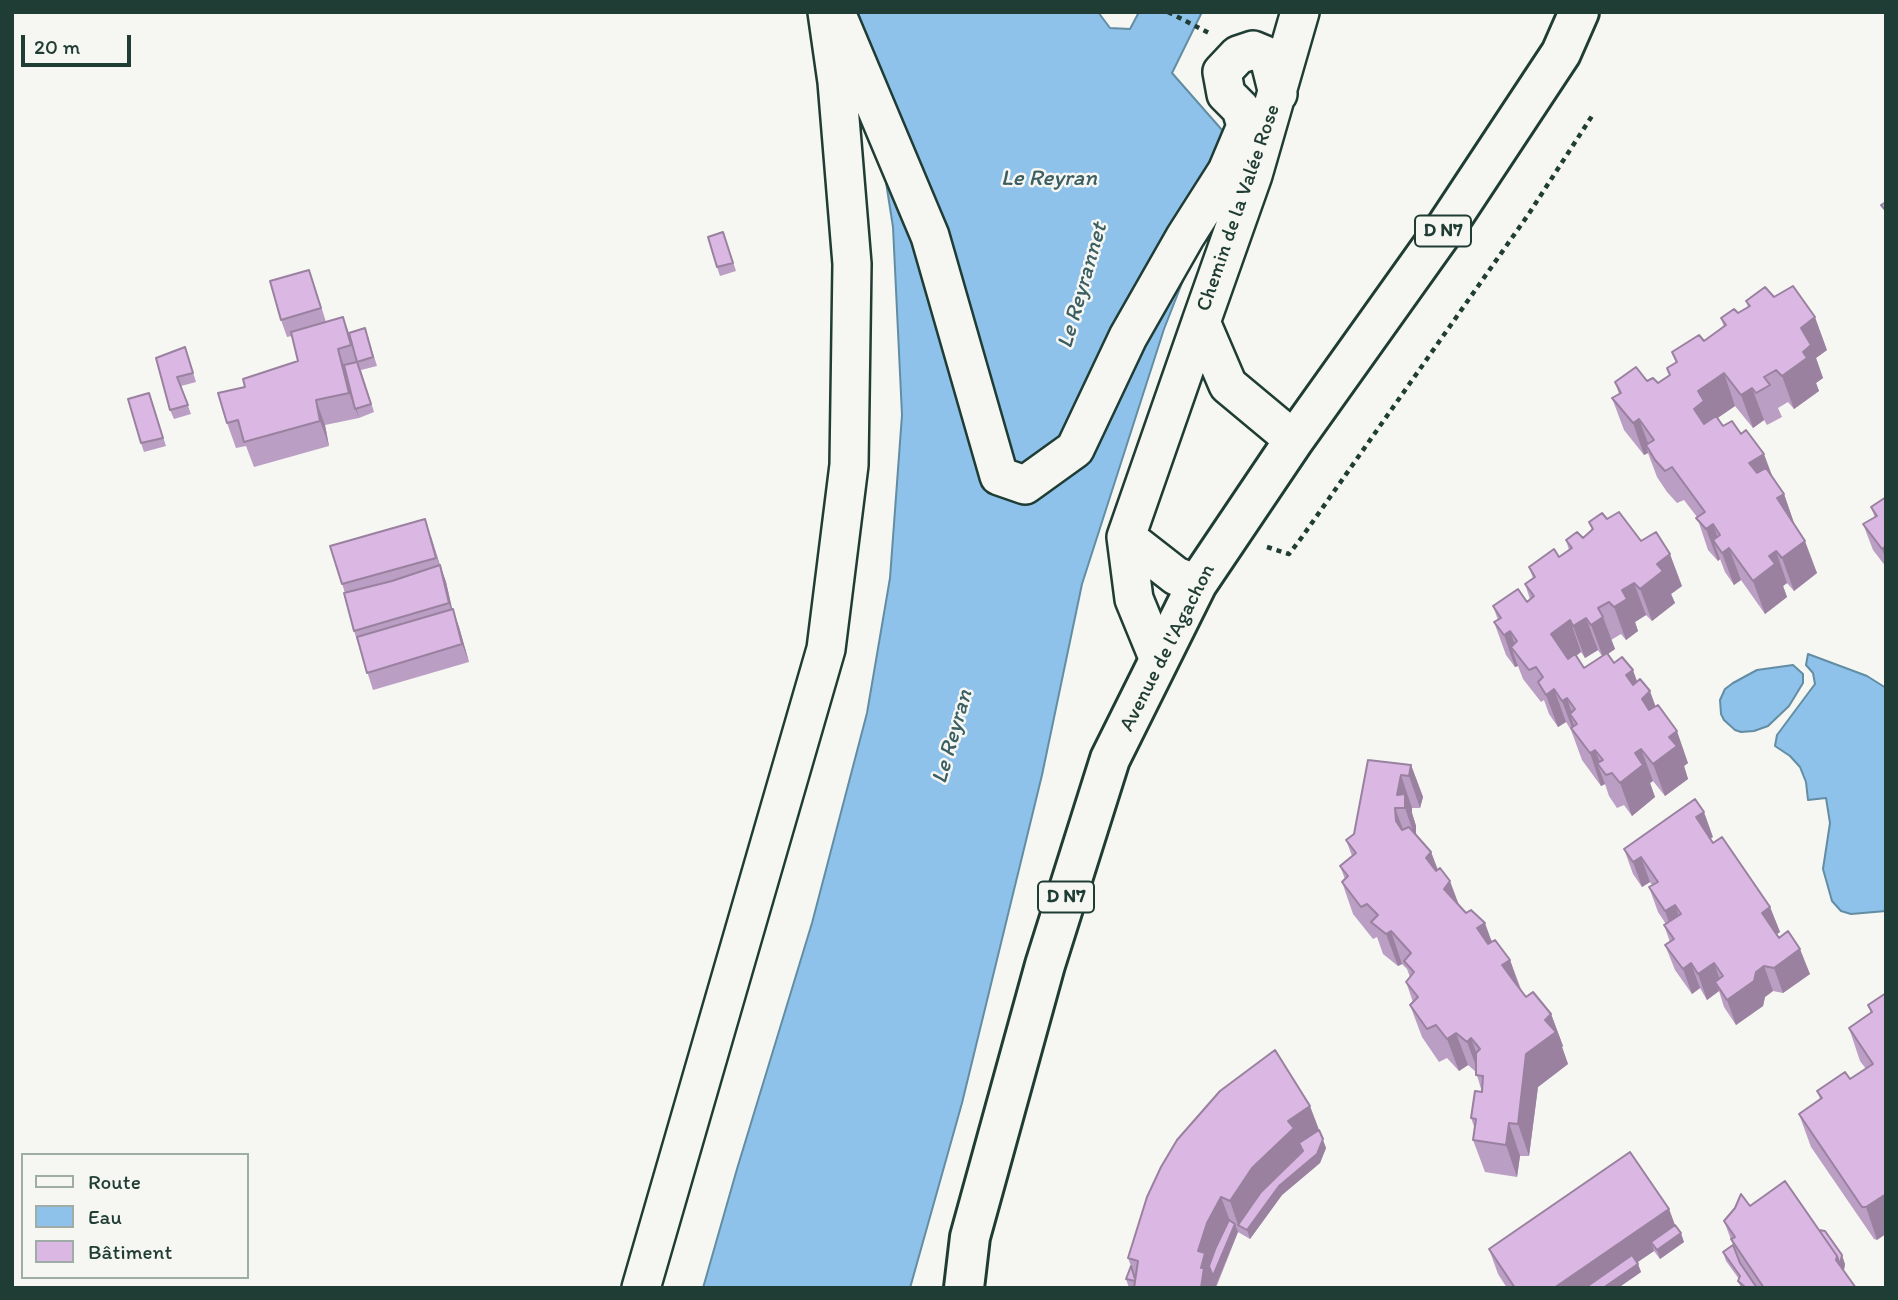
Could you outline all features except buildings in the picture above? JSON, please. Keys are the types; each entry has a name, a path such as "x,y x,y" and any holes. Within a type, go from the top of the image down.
{"main road":[{"name":"Avenue de l'Agachon","path":"964,1288 970,1237 1045,965 1111,759 1197,584 1294,440 1448,224 1561,53 1579,12"}],"street":[{"path":"641,1288 826,649 849,465 852,264 837,82 827,12"},
{"path":"836,12 930,236 999,476 1025,485 1075,449 1128,337 1185,237 1227,171 1245,126 1241,109 1226,94 1222,72 1238,55 1253,50 1265,55 1270,62 1278,94"},
{"name":"Chemin de la Valée Rose","path":"1159,660 1134,599 1126,537 1253,175 1300,12"},
{"name":"Chemin de la Valée Rose","path":"1201,322 1228,385 1294,440"},
{"path":"1126,537 1177,576 1197,584"}],"path":[{"path":"1168,12 1204,29"},
{"path":"1232,531 1289,554 1520,226 1592,116"}],"water":[{"name":"Le Reyran","path":"852,12 1098,12 1110,28 1130,29 1139,12 1202,12 1172,73 1222,130 1211,209 1164,329 1082,584 1042,775 962,1103 910,1288 703,1288 812,923 867,713 890,578 902,415 893,227 868,67"},
{"path":"1808,654 1867,676 1886,688 1886,911 1851,914 1841,911 1832,901 1823,869 1830,823 1826,798 1808,800 1806,782 1800,767 1775,746 1777,735 1815,684 1813,673 1806,665"},
{"path":"1793,665 1803,674 1803,683 1789,706 1768,726 1741,732 1724,720 1720,700 1725,689 1757,670"}],"water label":[{"name":"Le Reyrannet","path":"1083,286"}]}
